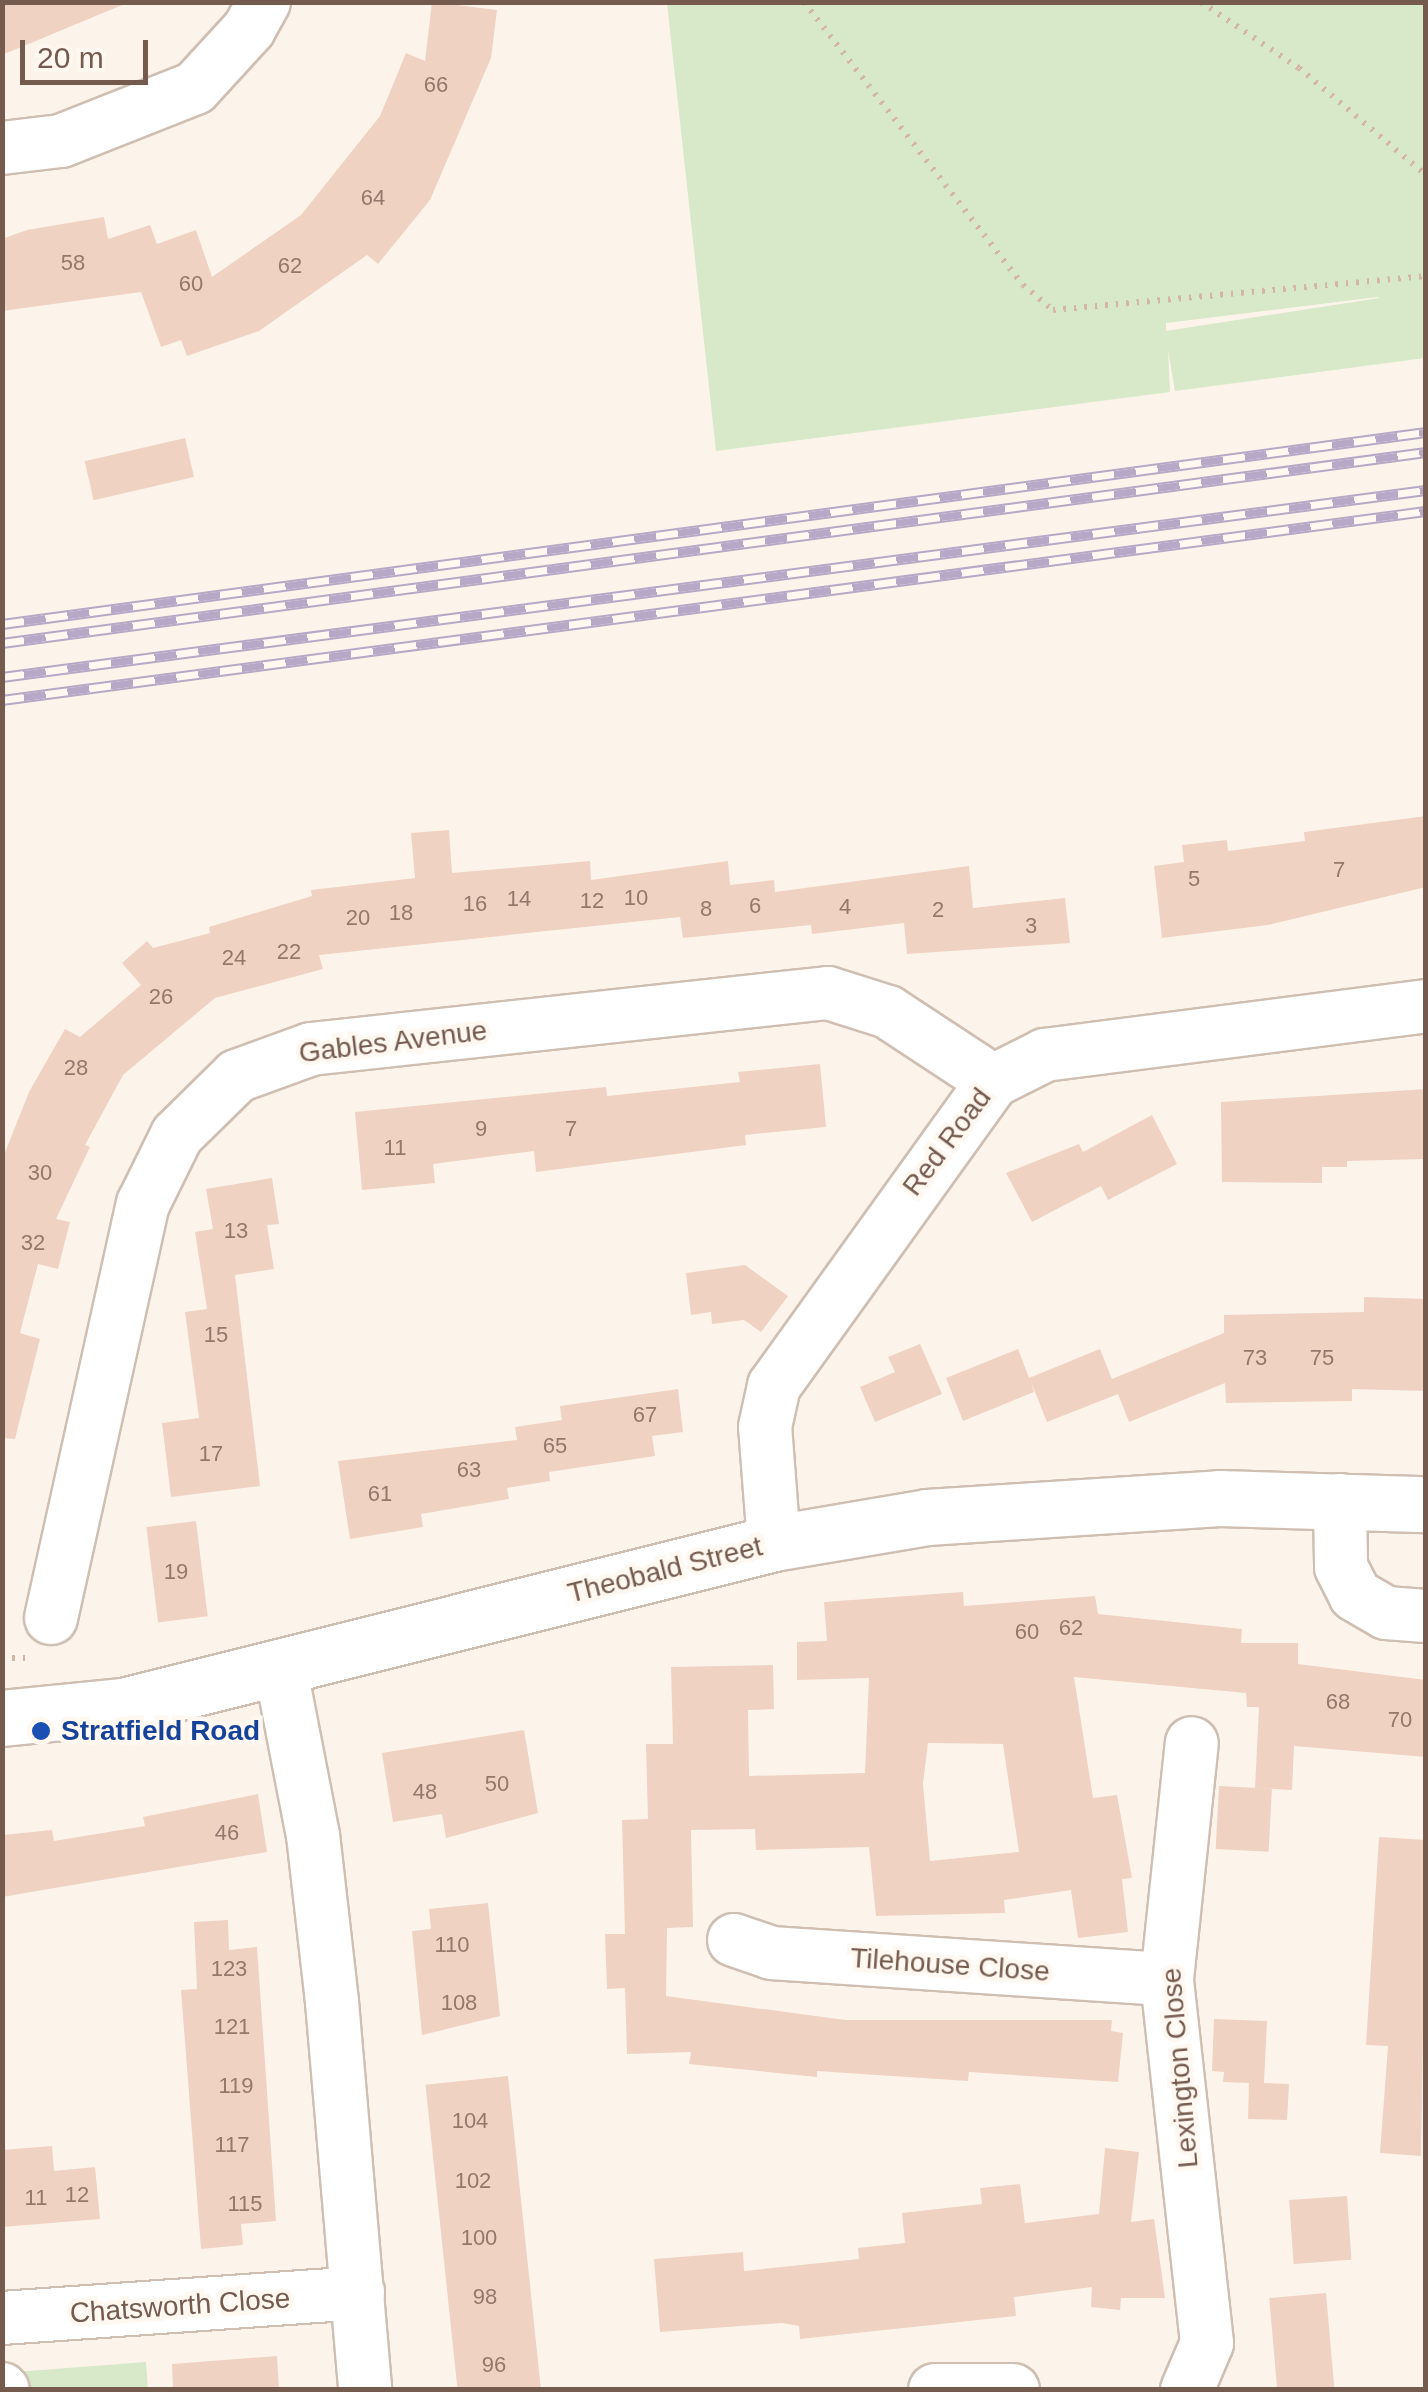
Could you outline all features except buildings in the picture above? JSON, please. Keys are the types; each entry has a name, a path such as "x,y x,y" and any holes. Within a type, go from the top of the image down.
{"street":[{"path":"2,148 61,141 194,88 249,29 264,2"},
{"name":"Gables Avenue","path":"51,1618 143,1204 177,1135 237,1076 311,1049 828,993 888,1012 993,1080"},
{"name":"Red Road","path":"774,1543 765,1427 774,1386 993,1080 1045,1055 1426,1006"},
{"path":"1340,1500 1341,1567 1355,1594 1386,1614 1426,1616"},
{"name":"Theobald Street","path":"2,1718 124,1706 281,1671 774,1543 1012,1507 1340,1500 1426,1504"},
{"path":"281,1671 313,1836 365,2390"},
{"name":"Lexington Close","path":"1187,2390 1206,2343 1168,1979 1192,1742"},
{"name":"Tilehouse Close","path":"734,1940 771,1953 1168,1979"},
{"name":"Chatsworth Close","path":"2,2318 358,2293"},
{"path":"935,2390 1013,2390"}],"path":[{"path":"804,2 1023,285 1053,310 1426,276"},
{"path":"1201,2 1299,68 1426,175"}],"green space":[{"path":"667,3 1425,3 1425,358 1175,391 1168,350 1170,392 716,451","holes":["1379,298 1166,331 1166,323"]},
{"path":"146,2362 148,2389 16,2389 15,2372"}],"railway":[{"path":"2,624 1426,432"},
{"path":"2,643 1426,452"},
{"path":"2,677 1426,490"},
{"path":"2,700 1426,511"}],"place":[{"name":"Stratfield Road","path":"41,1731"}]}
